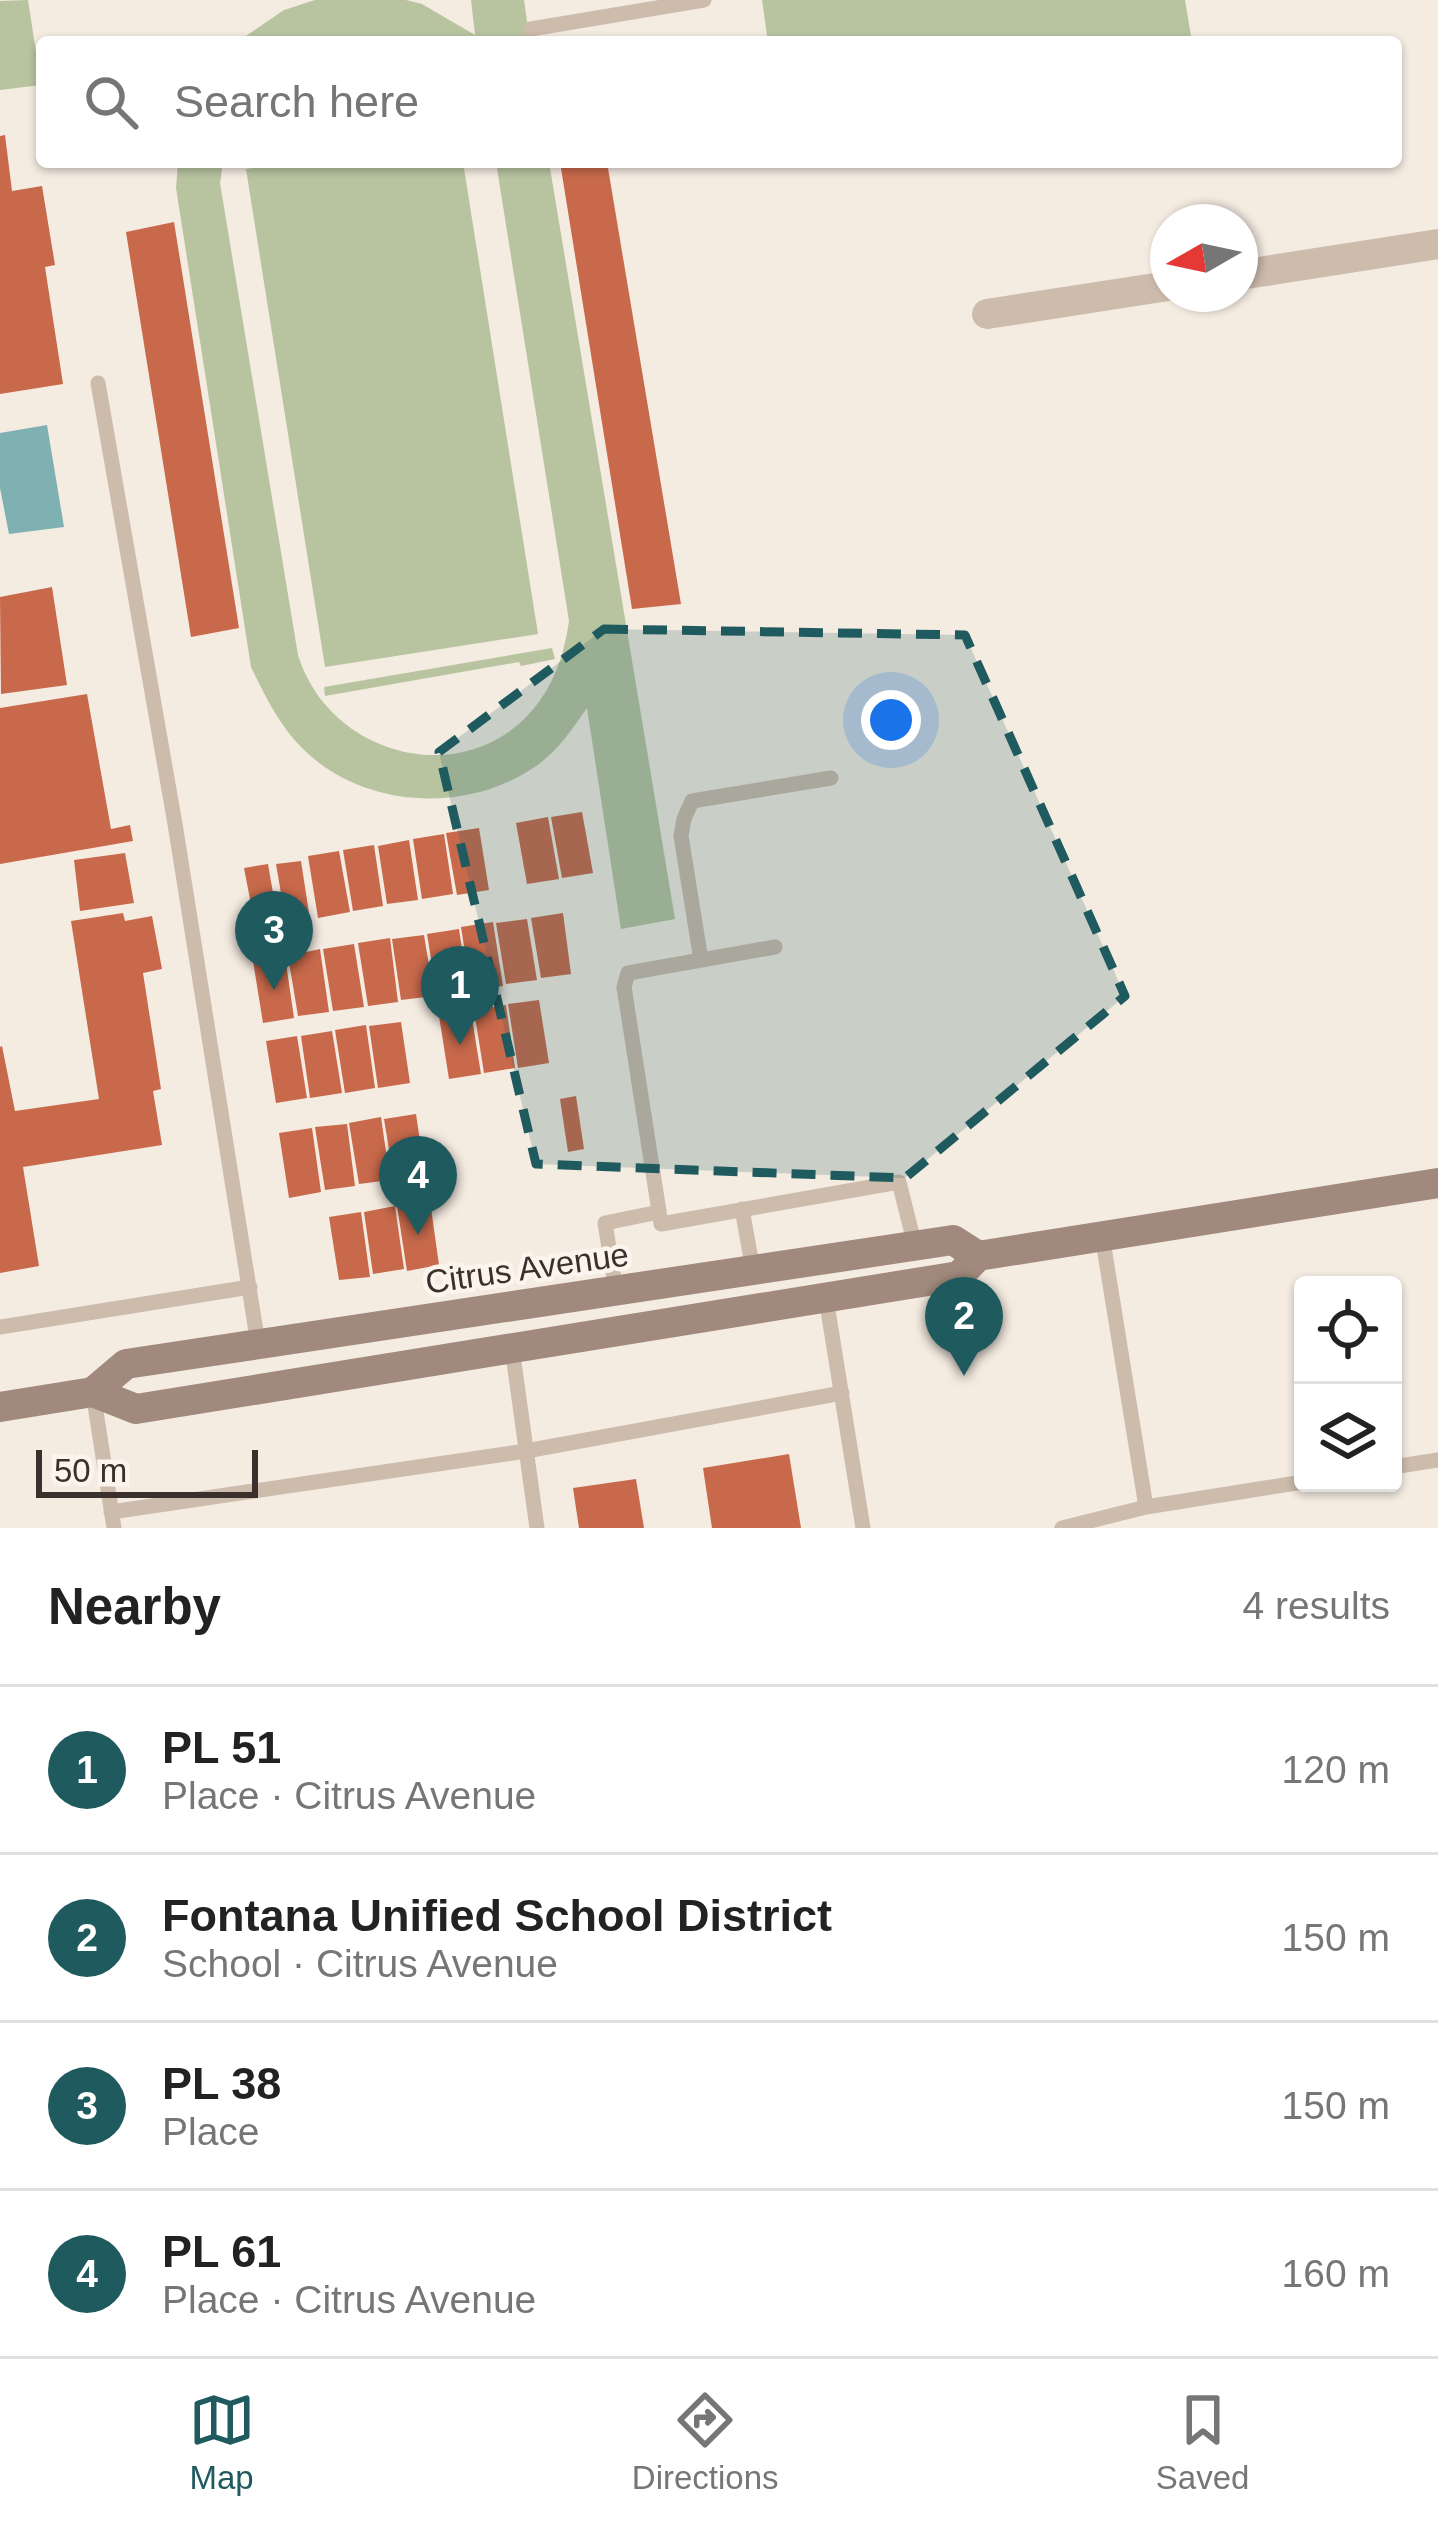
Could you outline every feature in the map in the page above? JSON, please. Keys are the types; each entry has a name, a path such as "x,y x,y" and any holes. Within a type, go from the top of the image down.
{"main road":[{"name":"Citrus Avenue","path":"0,1407 93,1392 136,1409 959,1276 978,1256 1438,1183"},
{"name":"Citrus Avenue","path":"93,1392 126,1364 953,1240 978,1256"}],"street":[{"path":"1258,272 1438,244"},
{"path":"987,314 1150,289"}],"lane":[{"path":"531,29 704,0"},
{"path":"98,383 258,1344"},
{"path":"700,960 682,836 692,801 831,778"},
{"path":"775,947 628,973 624,987 661,1224 899,1182 915,1246"},
{"path":"742,1210 753,1270"},
{"path":"616,1291 605,1223 659,1212"},
{"path":"1102,1235 1146,1507"},
{"path":"0,1327 250,1287"},
{"path":"826,1298 863,1528"},
{"path":"512,1348 537,1528"},
{"path":"93,1392 112,1520 842,1393"},
{"path":"1402,1466 1438,1460"},
{"path":"1062,1528 1146,1507 1294,1483"}],"highlighted area":[{"path":"604,629 965,635 1125,996 905,1178 536,1164 439,752"}],"green space":[{"path":"28,0 36,86 0,90 0,1"},
{"path":"315,0 406,0 422,4 475,35 471,0 524,0 529,36 246,36 284,10"},
{"path":"762,0 1185,0 1191,36 767,36"},
{"path":"178,168 222,168 220,183 298,655 315,691 341,720 372,741 407,752 444,755 480,747 513,729 541,699 560,662 569,621 497,168 550,168 675,919 621,929 587,708 539,764 509,782 441,798 373,790 341,777 312,757 277,717 251,667 176,188"},
{"path":"464,168 538,634 325,667 246,169"},
{"path":"552,648 555,659 325,696 324,687"}],"water":[{"path":"47,425 64,527 9,534 0,488 0,433"}],"building":[{"path":"5,135 12,191 42,186 55,265 45,267 63,384 0,394 0,136"},
{"path":"561,168 608,168 681,604 632,609"},
{"path":"174,222 239,628 191,637 126,232"},
{"path":"52,587 67,685 1,694 0,597"},
{"path":"87,694 111,829 130,825 133,841 0,864 0,708"},
{"path":"582,812 593,873 562,878 551,817"},
{"path":"548,817 559,879 527,884 516,823"},
{"path":"479,828 489,890 457,895 446,833"},
{"path":"444,834 453,894 422,899 413,839"},
{"path":"409,840 418,900 387,904 378,846"},
{"path":"374,845 383,906 353,911 343,850"},
{"path":"339,851 350,912 318,918 308,856"},
{"path":"125,853 134,903 80,911 74,860"},
{"path":"301,861 309,913 285,917 276,864"},
{"path":"268,864 277,916 254,920 244,868"},
{"path":"123,913 125,921 152,916 162,969 143,973 161,1089 153,1091 162,1145 23,1167 39,1266 0,1273 0,1047 15,1111 99,1099 71,921"},
{"path":"563,913 571,974 541,978 531,918"},
{"path":"527,919 537,980 506,984 496,923"},
{"path":"493,922 503,986 471,990 461,927"},
{"path":"459,929 468,991 437,996 427,934"},
{"path":"424,935 434,996 401,1000 392,939"},
{"path":"390,938 398,1002 368,1006 358,943"},
{"path":"354,944 364,1007 333,1011 323,949"},
{"path":"320,949 329,1012 298,1016 288,956"},
{"path":"285,956 294,1018 263,1023 253,961"},
{"path":"539,1000 549,1063 518,1068 508,1004"},
{"path":"506,1005 515,1068 484,1073 474,1010"},
{"path":"471,1012 481,1074 449,1079 439,1016"},
{"path":"401,1022 410,1083 378,1088 369,1026"},
{"path":"366,1025 375,1088 345,1093 335,1030"},
{"path":"332,1031 342,1093 310,1098 301,1036"},
{"path":"297,1036 307,1098 276,1103 266,1041"},
{"path":"576,1096 584,1149 568,1152 560,1099"},
{"path":"416,1114 425,1175 394,1180 384,1119"},
{"path":"381,1117 390,1180 359,1184 349,1123"},
{"path":"347,1124 355,1186 325,1190 315,1127"},
{"path":"312,1128 321,1192 289,1198 279,1133"},
{"path":"430,1201 439,1265 407,1271 397,1206"},
{"path":"395,1206 404,1269 373,1274 364,1212"},
{"path":"361,1212 370,1277 339,1280 329,1217"},
{"path":"789,1454 801,1528 712,1528 703,1468"},
{"path":"636,1479 644,1528 579,1528 573,1488"}],"place":[{"name":"PL 38","path":"274,990"},
{"name":"PL 51","path":"460,1045"},
{"name":"PL 61","path":"418,1235"},
{"name":"Fontana Unified School District","path":"964,1376"}]}
